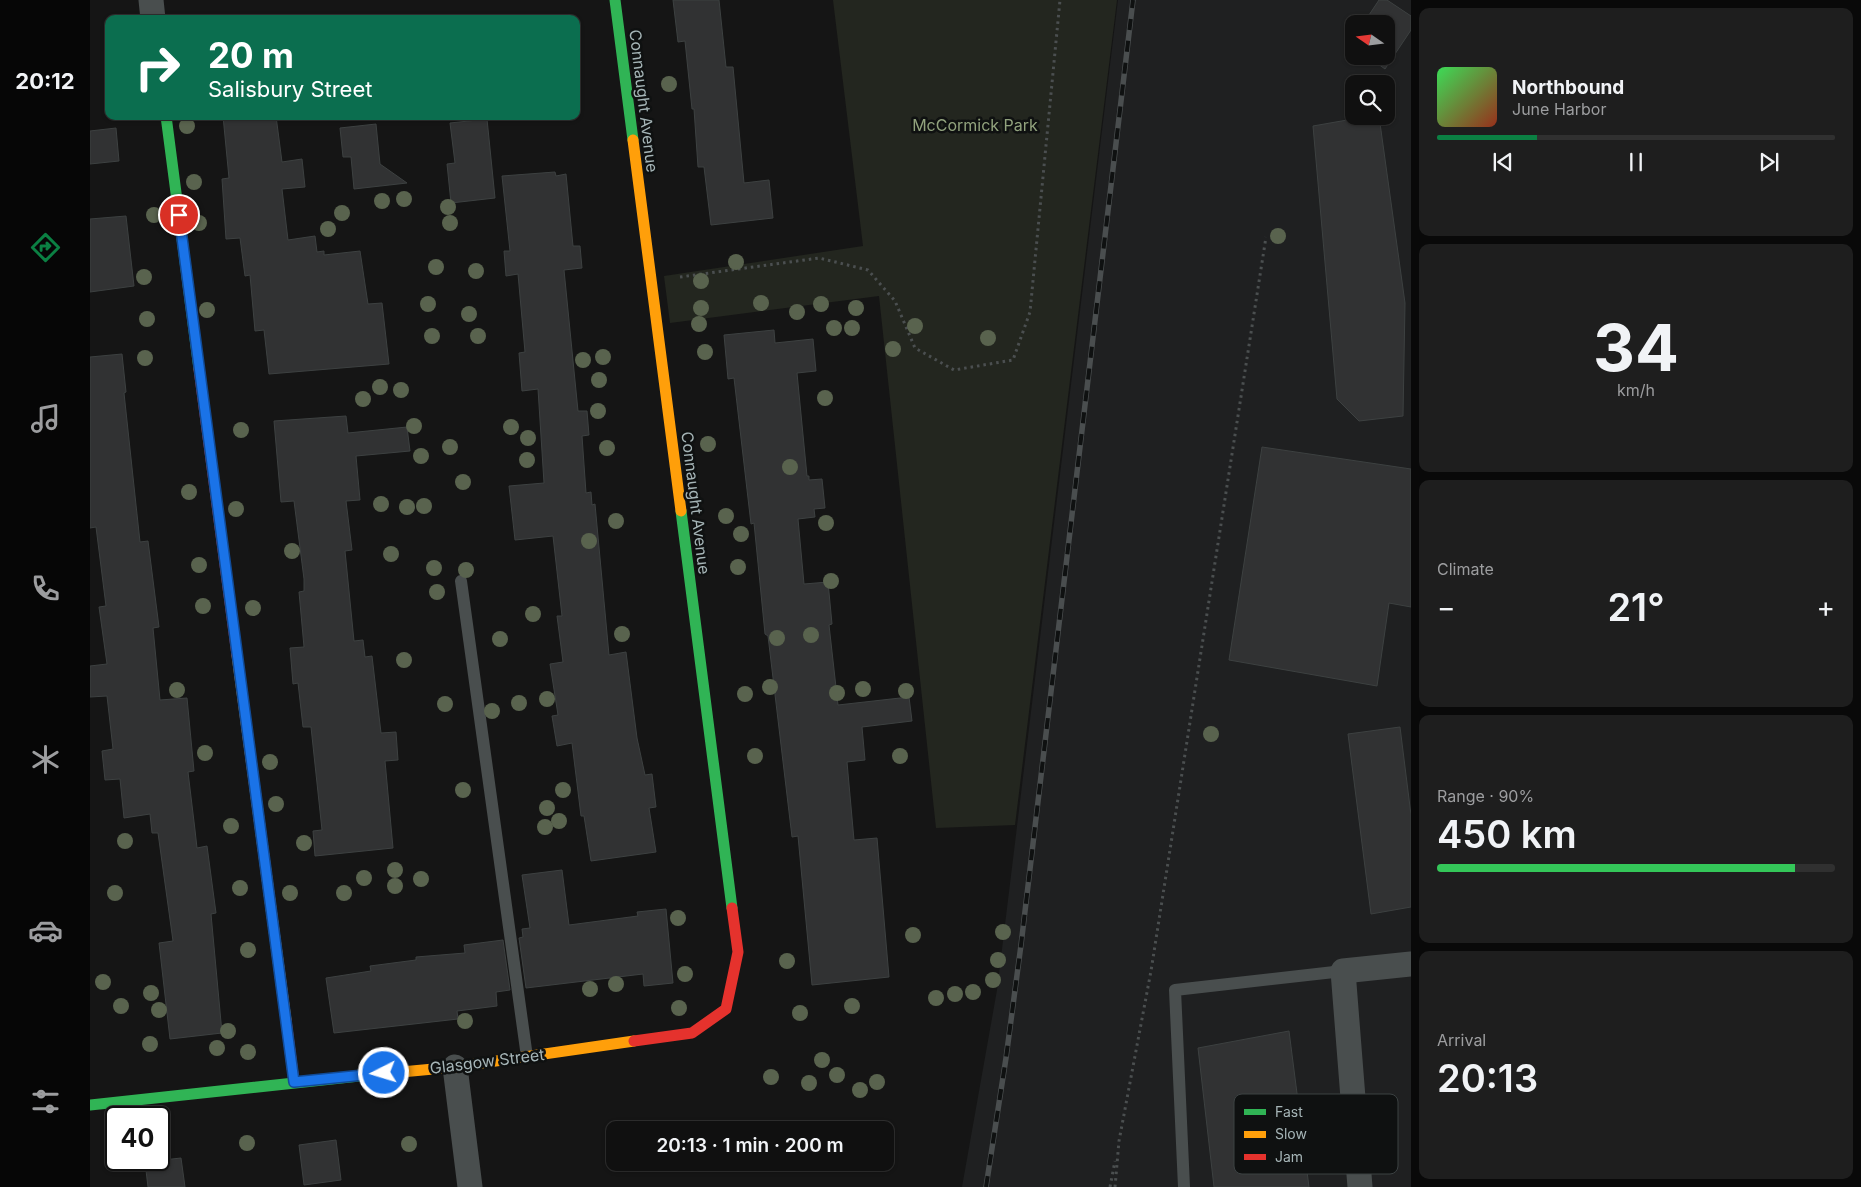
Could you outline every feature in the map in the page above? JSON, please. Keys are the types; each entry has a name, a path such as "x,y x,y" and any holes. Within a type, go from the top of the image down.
{"street":[{"path":"151,0 153,15"},
{"name":"Connaught Avenue","path":"615,0 738,952 726,1009"},
{"path":"167,120 294,1082"},
{"path":"1353,1094 1343,971 1411,964"},
{"name":"Glasgow Street","path":"90,1106 294,1082 455,1066 692,1033 726,1009"},
{"path":"455,1066 470,1187"},
{"path":"1359,1174 1360,1187"}],"lane":[{"path":"461,581 527,1056"},
{"path":"1184,1187 1175,990 1343,971"}],"path":[{"path":"678,278 819,258 868,270 895,302 915,348 954,370 1013,360 1030,312 1060,0"},
{"path":"1110,1187 1151,970 1266,238"},
{"path":"1115,1187 1119,1141"}],"shaded area":[{"path":"1118,0 1411,0 1411,1187 962,1187 997,990"}],"green space":[{"name":"McCormick Park","path":"833,0 1117,0 1015,825 936,828 879,296 670,323 664,276 863,246"}],"building":[{"path":"673,0 719,0 726,67 733,67 744,183 769,180 773,218 711,225 704,167 698,167 694,109 692,109 685,41 678,42"},
{"path":"1379,0 1387,0 1411,16 1411,30 1395,54 1395,15 1369,15"},
{"path":"1379,65 1388,65 1385,69"},
{"path":"223,120 277,120 282,162 302,159 305,187 282,189 288,240 315,236 317,252 324,251 324,255 360,251 368,304 382,303 389,364 269,374 264,330 255,331 250,275 245,276 240,238 226,239 222,179 229,178"},
{"path":"487,120 495,198 451,203 447,164 455,163 450,123"},
{"path":"1345,120 1345,125 1380,125 1405,303 1403,416 1359,421 1337,399 1313,126"},
{"path":"376,124 380,164 407,183 354,189 351,157 343,157 340,128"},
{"path":"116,128 119,161 90,164 90,131"},
{"path":"555,172 556,176 566,174 573,246 580,246 582,268 564,270 578,411 587,411 589,435 582,436 586,493 591,492 592,505 595,504 609,655 626,652 637,738 645,775 652,774 656,807 649,808 656,852 591,861 584,816 581,816 572,743 557,746 552,716 558,715 550,664 563,662 557,616 562,616 553,536 515,540 509,486 544,483 538,389 522,391 519,353 525,352 518,274 506,276 504,251 510,251 502,176"},
{"path":"126,216 134,286 90,292 90,219"},
{"path":"774,330 775,343 813,339 816,371 797,373 807,476 809,476 809,480 822,479 825,508 814,509 815,517 798,519 804,584 828,582 832,624 829,625 838,705 909,697 912,721 862,727 865,760 847,762 854,840 877,838 889,977 812,985 798,836 792,837 768,636 765,634 754,523 751,524 734,378 728,379 724,335"},
{"path":"122,354 126,392 124,393 140,542 148,541 159,627 153,628 160,700 187,698 194,771 188,772 197,848 207,846 216,913 211,914 222,1033 170,1039 159,943 173,941 158,833 152,833 150,814 124,818 120,779 105,780 102,751 113,749 107,696 90,697 90,666 107,664 99,607 106,606 96,527 90,528 90,357"},
{"path":"346,416 348,433 407,427 410,451 356,456 360,500 346,501 352,550 345,551 354,641 363,640 365,657 372,656 381,733 396,732 398,760 385,761 393,848 315,856 313,831 322,830 311,727 303,727 298,683 293,684 290,648 304,647 299,592 304,591 304,579 294,501 281,502 274,421"},
{"path":"1262,447 1411,469 1411,607 1389,603 1377,686 1229,660"},
{"path":"1400,727 1411,815 1411,907 1371,914 1348,734"},
{"path":"562,870 569,925 638,916 637,912 666,909 673,983 644,986 643,974 526,988 519,938 523,937 522,929 530,928 522,875"},
{"path":"503,940 510,990 496,992 497,1006 457,1011 458,1019 334,1033 326,978 371,971 370,966 416,960 416,957 465,953 464,945"},
{"path":"1289,1031 1297,1094 1234,1094 1234,1174 1307,1174 1309,1187 1214,1187 1198,1048"},
{"path":"336,1140 341,1180 304,1185 299,1145"},
{"path":"181,1158 185,1187 148,1187 146,1171 170,1171 170,1159"}],"railway":[{"path":"986,1187 1021,945 1133,0"}],"traffic: fast":[{"path":"615,0 633,140"},
{"path":"167,120 199,369"},
{"path":"681,511 732,908"},
{"path":"90,1105 369,1075"}],"traffic: slow":[{"path":"633,140 681,511"},
{"path":"237,655 286,1020"},
{"path":"369,1075 455,1067 634,1041"}],"traffic: jam":[{"path":"199,369 237,655"},
{"path":"634,1041 692,1033 726,1009 738,952 732,908"},
{"path":"286,1020 294,1082"}],"route":[{"path":"179,215 294,1082 384,1073"}]}
